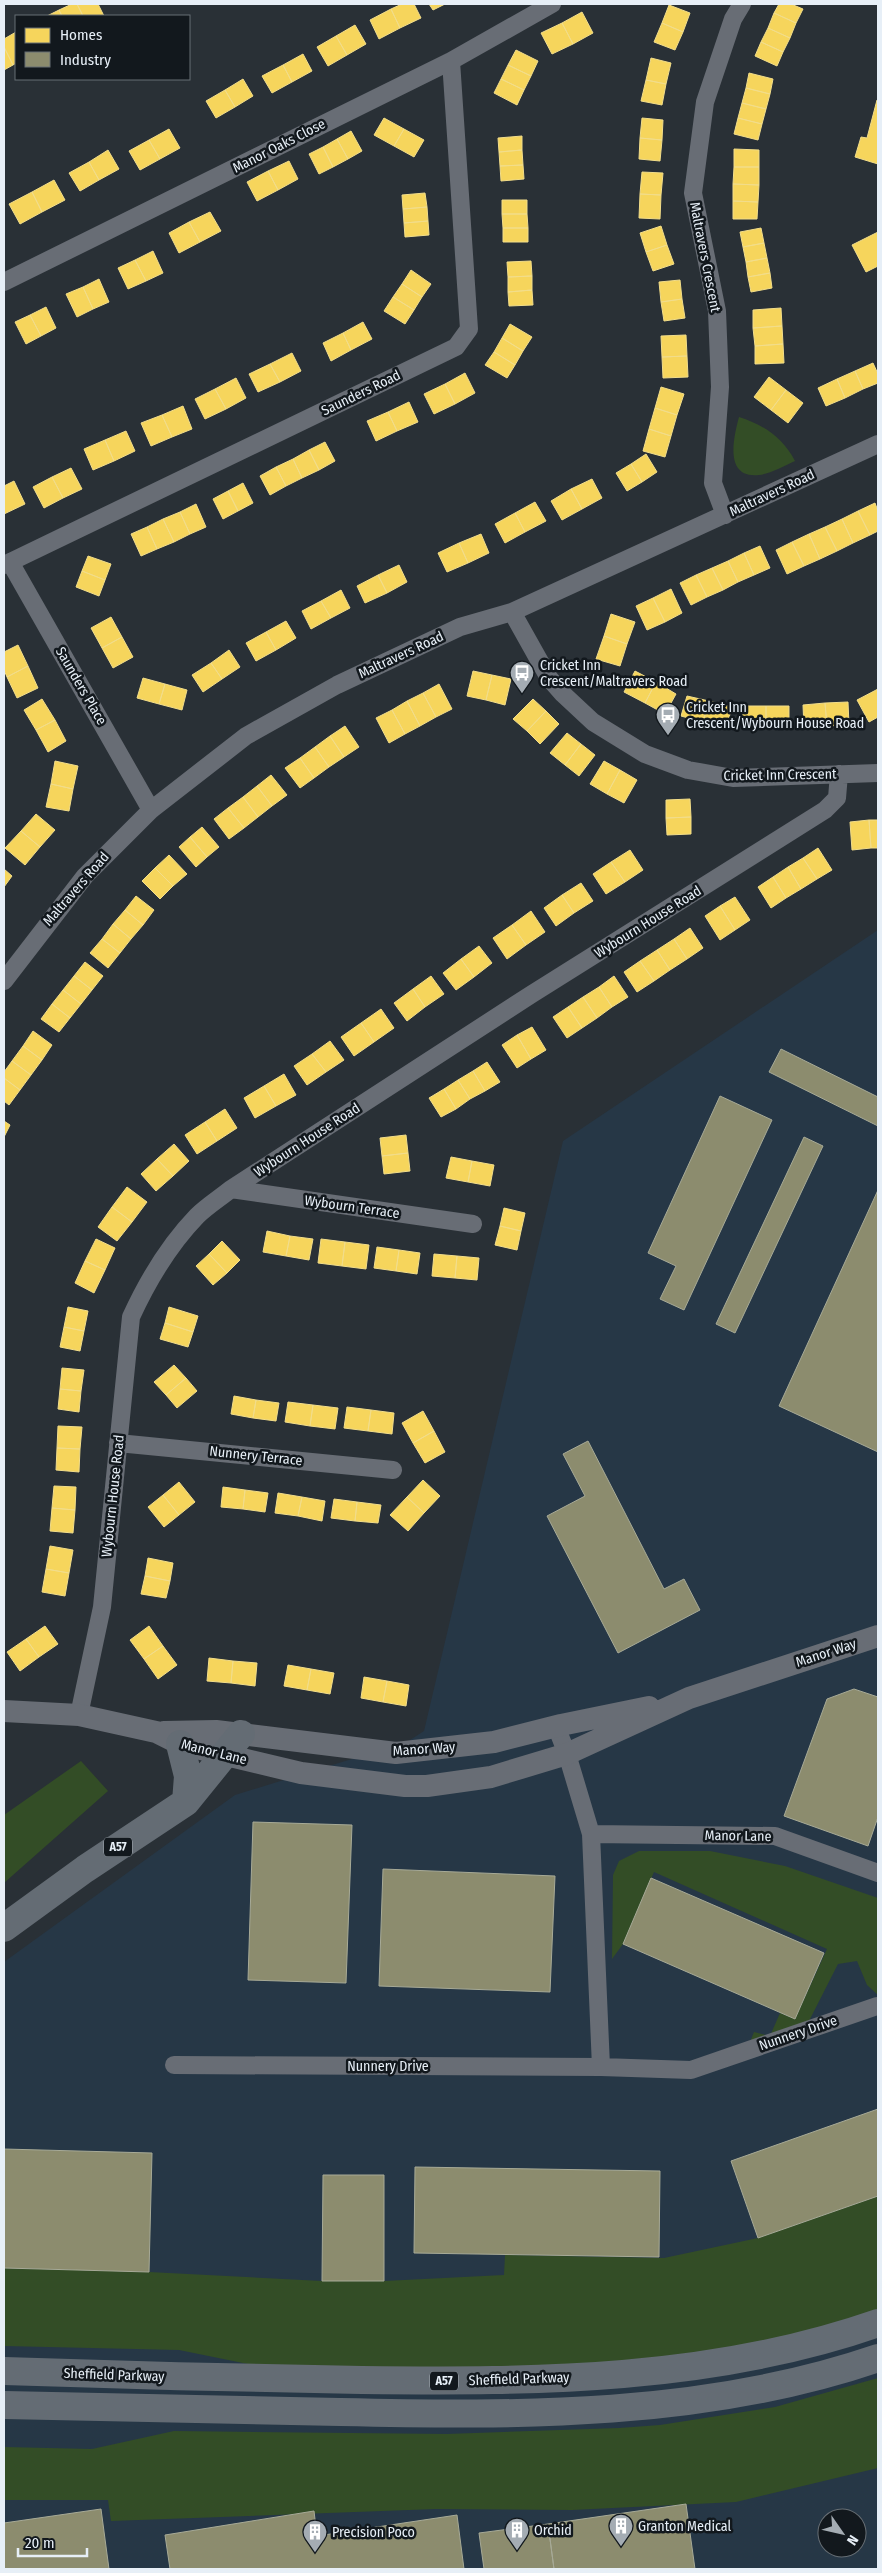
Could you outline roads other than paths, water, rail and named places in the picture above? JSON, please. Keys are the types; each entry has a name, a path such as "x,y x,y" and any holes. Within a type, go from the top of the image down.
{"highway":[{"path":"168,1738 188,1776 186,1802"},
{"name":"A57","path":"4,1928 85,1869 186,1802 233,1745"},
{"name":"Sheffield Parkway","path":"4,2371 152,2376 490,2381 594,2377 683,2369 766,2355 847,2334 878,2323"},
{"path":"4,2405 452,2414 571,2412 678,2402 743,2392 878,2358"}],"street":[{"name":"Manor Oaks Close","path":"4,282 451,61 552,4"},
{"name":"Maltravers Crescent","path":"725,515 713,483 720,388 717,311 693,194 705,102 733,19 742,4"},
{"name":"Saunders Road","path":"7,563 456,348 469,329 451,61"},
{"name":"Maltravers Road","path":"4,981 84,876 151,810 246,736 319,695 460,628 512,612 878,444"},
{"name":"Saunders Place","path":"7,563 151,810"},
{"name":"Cricket Inn Crescent","path":"512,612 549,678 563,694 593,722 646,754 688,770 733,778 878,773"},
{"name":"Wybourn House Road","path":"78,1715 102,1607 131,1317 149,1279 171,1247 198,1215 231,1189 532,994 825,810 837,798 839,774"},
{"name":"Wybourn Terrace","path":"231,1189 473,1224"},
{"name":"Nunnery Terrace","path":"118,1443 393,1470"},
{"name":"Manor Way","path":"233,1745 396,1753 494,1742 556,1726 689,1698 878,1636"},
{"name":"Manor Way","path":"427,1786 491,1777 567,1754 689,1698"},
{"name":"Manor Lane","path":"4,1711 78,1715 168,1738 233,1745 301,1773 405,1786 427,1786"},
{"path":"556,1726 567,1754 591,1834 601,2067"},
{"name":"Manor Lane","path":"591,1834 775,1836 878,1873"},
{"name":"Nunnery Drive","path":"174,2066 601,2067 691,2070 876,2006"}],"place":[{"name":"Cricket Inn Crescent/Maltravers Road","path":"522,694"},
{"name":"Cricket Inn Crescent/Wybourn House Road","path":"668,736"},
{"name":"Granton Medical","path":"621,2547"},
{"name":"Orchid","path":"517,2551"},
{"name":"Precision Poco","path":"315,2553"}]}
